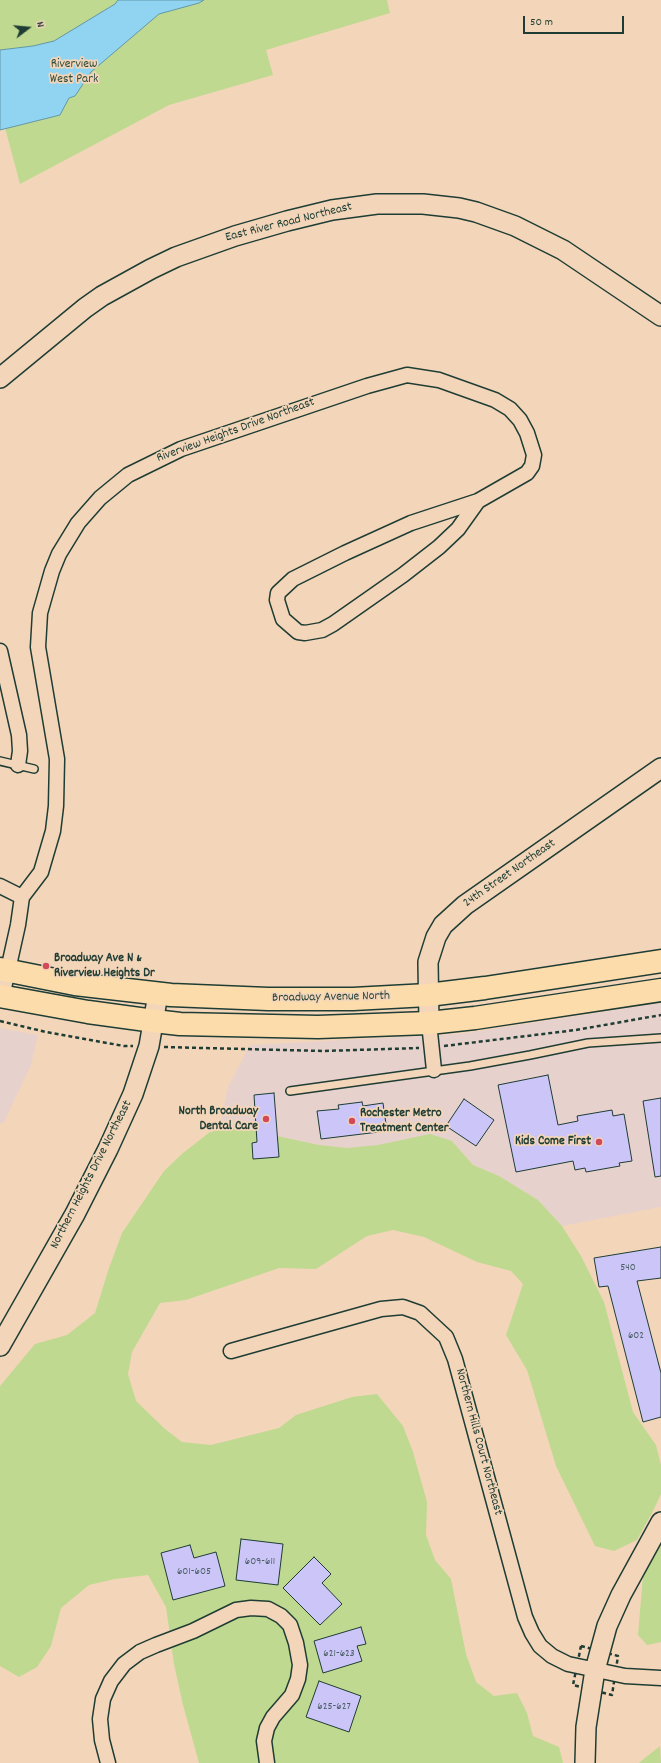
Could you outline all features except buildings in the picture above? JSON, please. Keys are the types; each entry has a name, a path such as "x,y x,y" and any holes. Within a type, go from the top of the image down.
{"main road":[{"name":"Broadway Avenue North","path":"4,970 75,984 158,994 268,999 353,999 428,995 530,982 661,961"},
{"path":"1,997 88,1012 180,1024 318,1027 429,1022 524,1011 661,990"}],"street":[{"name":"East River Road Northeast","path":"0,378 85,308 102,296 176,257 235,236 287,221 332,210 377,204 423,204 459,208 476,212 515,226 563,250 661,316"},
{"name":"Riverview Heights Drive Northeast","path":"1,997 4,970 22,897 41,872 53,831 56,806 57,759 38,647 40,613 52,571 69,537 88,511 114,485 144,465 181,449 367,386 407,375 438,380 495,400 510,409 520,420 527,433 534,455 532,466 527,473 478,500 411,523 345,552 293,579 278,593 277,600 283,619 298,632 305,634 322,630 333,624 403,575 439,547 458,529 478,500"},
{"path":"0,651 19,735 20,751 18,765"},
{"name":"24th Street Northeast","path":"429,1022 428,995 430,954 436,937 444,925 456,913 661,768"},
{"path":"0,886 22,897"},
{"name":"Northern Heights Drive Northeast","path":"0,1346 75,1214 108,1149 139,1077 154,1021 158,994"},
{"path":"429,1022 434,1070"},
{"name":"Northern Hills Court Northeast","path":"231,1351 381,1309 403,1307 420,1313 435,1325 446,1337 455,1358 525,1617 540,1646 552,1656 568,1664 625,1676 661,1678"},
{"path":"585,1763 586,1727 595,1670 607,1626 661,1522"},
{"path":"108,1763 102,1740 100,1719 103,1699 111,1681 124,1664 140,1652 173,1639 231,1612 251,1608 268,1609 281,1616 290,1625 296,1643 300,1665 298,1679 292,1695 273,1717 267,1728 264,1741 267,1763"}],"lane":[{"path":"0,761 34,769"},
{"path":"290,1091 530,1055 588,1043 661,1038"}],"path":[{"path":"166,1047 323,1051 431,1047 576,1030 661,1015"},
{"path":"0,1021 46,1032 124,1046"}],"shaded area":[{"path":"661,1003 661,1207 562,1226 538,1200 499,1176 473,1165 452,1141 347,1148 319,1145 235,1127 219,1130 228,1087 250,1045 459,1034"},
{"path":"0,1028 38,1035 31,1065 3,1124 0,1123"}],"green space":[{"name":"Riverview West Park","path":"0,0 387,0 390,13 266,50 273,75 169,105 20,184 0,109"},
{"path":"235,1127 319,1145 347,1148 378,1145 430,1134 452,1141 473,1165 499,1176 538,1200 562,1226 581,1256 604,1302 633,1412 656,1445 661,1465 661,1494 654,1509 637,1540 614,1551 595,1546 556,1466 527,1370 506,1335 523,1284 511,1271 477,1262 424,1237 393,1230 367,1236 316,1269 279,1268 186,1300 160,1303 132,1352 128,1374 136,1401 165,1429 182,1442 211,1445 279,1428 296,1415 352,1397 377,1394 403,1426 413,1452 427,1502 426,1535 435,1560 451,1579 466,1654 476,1682 494,1696 517,1693 527,1713 533,1736 559,1747 563,1763 199,1763 183,1705 174,1664 166,1607 148,1575 115,1579 89,1585 61,1608 51,1646 37,1667 19,1677 0,1666 0,1386 35,1344 67,1335 95,1313 122,1233 164,1171 183,1153 210,1132"},
{"path":"661,1545 661,1642 647,1645 638,1635 643,1576"},
{"path":"660,1746 661,1763 639,1763 640,1762"}],"water":[{"path":"118,0 204,0 199,3 159,14 91,72 75,96 69,98 60,115 0,130 0,50 33,46 54,41 115,4"}],"place":[{"name":"Broadway Ave N & Riverview Heights Dr","path":"46,966"},
{"name":"North Broadway Dental Care","path":"266,1119"},
{"name":"Rochester Metro Treatment Center","path":"352,1121"},
{"name":"Kids Come First","path":"599,1142"}]}
